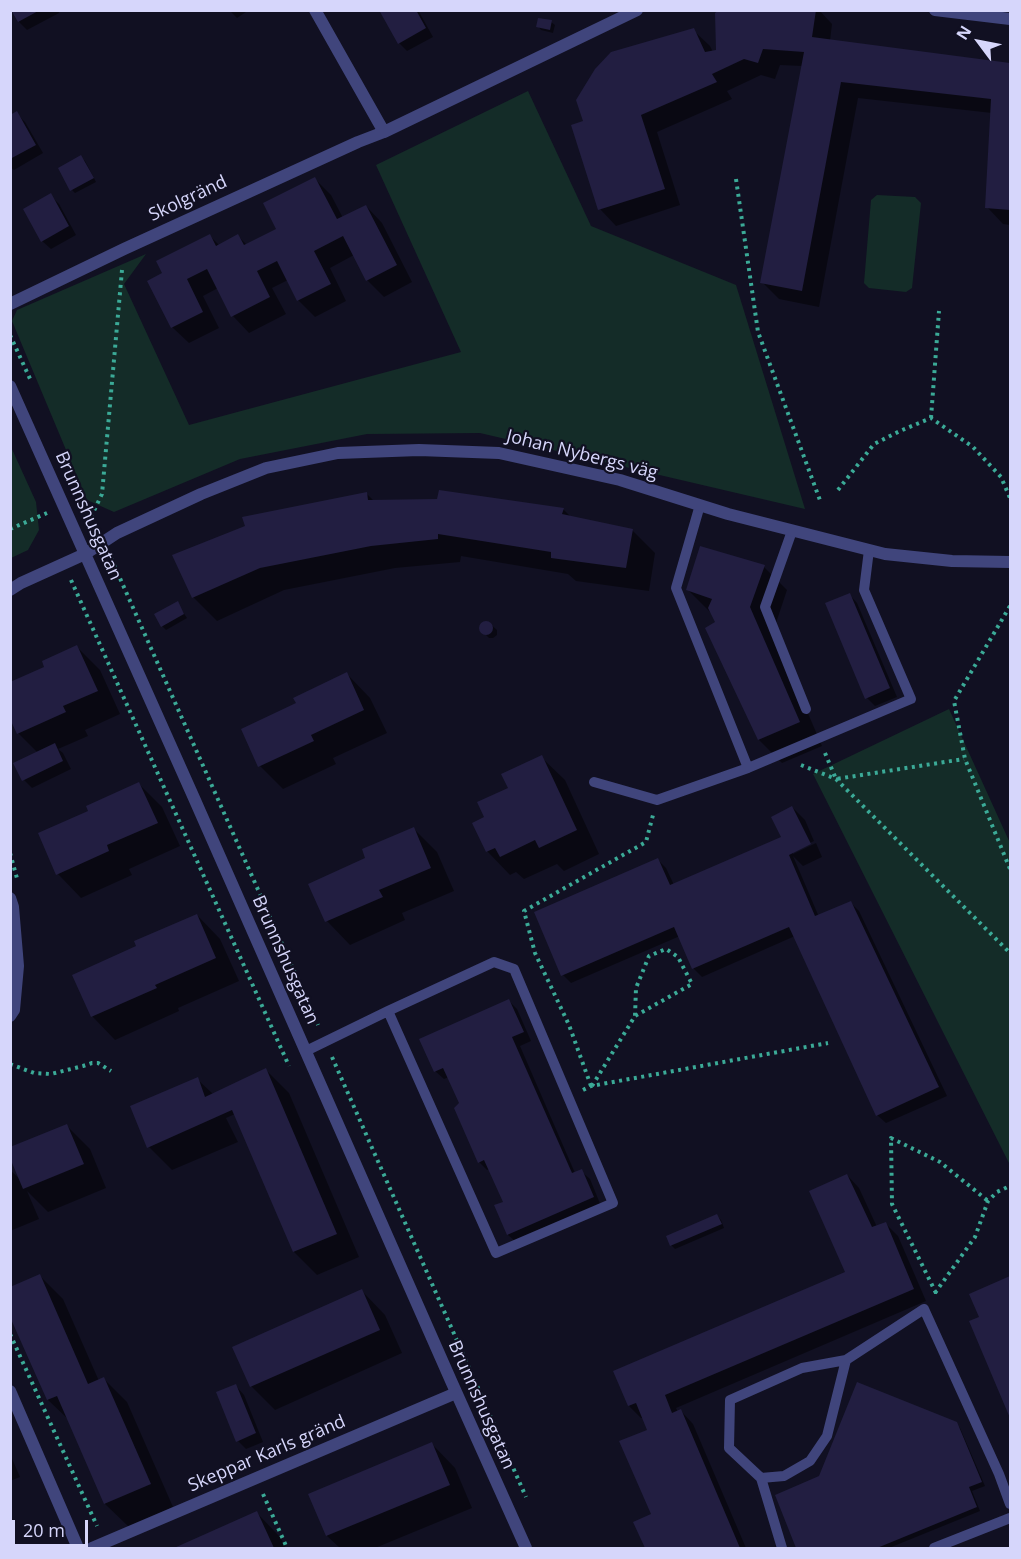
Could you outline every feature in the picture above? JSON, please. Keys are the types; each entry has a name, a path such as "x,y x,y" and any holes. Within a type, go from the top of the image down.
{"street":[{"path":"315,10 382,129"},
{"name":"Skolgränd","path":"10,304 123,249 358,142 637,10"},
{"path":"934,10 1011,19"},
{"name":"Brunnshusgatan","path":"10,386 526,1548"},
{"name":"Johan Nybergs väg","path":"10,590 85,554 117,533 201,494 266,468 338,453 418,450 499,453 620,480 792,531 885,554 952,561 1011,561"},
{"path":"10,898 14,907 18,966 14,1010 10,1016"},
{"path":"10,1392 78,1548"},
{"name":"Skeppar Karls gränd","path":"98,1546 456,1393"}],"lane":[{"path":"700,505 676,588 748,768"},
{"path":"792,531 765,607 806,709"},
{"path":"594,782 657,800 748,768 911,699 864,590 869,550"},
{"path":"306,1051 388,1011 494,962 513,969 613,1203 496,1253 388,1011"},
{"path":"782,1548 761,1478 729,1448 730,1400 802,1368 846,1360 924,1310 1011,1504"},
{"path":"761,1478 784,1476 810,1461 826,1436 846,1360"},
{"path":"934,1548 1011,1518"}],"path":[{"path":"736,179 758,332 821,503"},
{"path":"91,517 102,494 123,249"},
{"path":"931,418 939,311"},
{"path":"838,490 874,444 931,418"},
{"path":"931,418 973,447 1001,477 1011,498"},
{"path":"10,529 64,506"},
{"path":"69,574 292,1074"},
{"path":"1011,606 954,701 965,759 1011,869"},
{"path":"777,755 836,779 1011,953"},
{"path":"836,779 965,759"},
{"path":"591,1086 570,1025 535,953 524,911 646,842 657,800"},
{"path":"591,1086 635,1016 692,984 678,957 666,949 649,956 636,988 635,1016"},
{"path":"569,1098 591,1086 828,1043"},
{"path":"10,1064 34,1073 51,1074 98,1062 111,1071"},
{"path":"936,1293 892,1204 891,1138 940,1162 988,1202"},
{"path":"924,1310 975,1237 988,1202 997,1192 1011,1186"},
{"path":"10,1334 98,1546"},
{"path":"256,1478 287,1548"}],"green space":[{"path":"528,91 591,226 736,285 805,509 480,433 367,434 240,459 114,512 87,500 12,321 17,310 146,254 124,284 189,425 461,352 376,165"},
{"path":"877,195 915,197 921,203 912,288 906,292 869,288 864,283 871,200"},
{"path":"11,447 36,502 39,530 28,550 11,558"},
{"path":"949,709 1010,843 1010,1165 813,774"}],"building":[{"path":"11,10 40,10 18,22"},
{"path":"379,10 416,10 426,28 398,44"},
{"path":"719,10 816,10 812,37 1010,63 1010,210 985,208 991,99 841,82 802,291 760,283 804,52 763,49 758,63 744,59 712,74 717,82 641,115 665,189 598,210 571,125 583,121 576,100 595,69 611,52 694,28 705,52 716,50 715,13"},
{"path":"538,18 552,20 550,30 536,27"},
{"path":"17,111 36,145 10,159 10,115"},
{"path":"81,155 94,178 70,191 58,168"},
{"path":"315,177 337,219 366,205 397,265 366,281 343,236 314,251 331,284 297,301 277,261 257,271 270,297 231,317 207,269 187,279 203,312 171,328 147,281 162,273 156,261 210,234 216,246 238,234 244,245 276,229 263,203"},
{"path":"51,193 69,226 41,242 23,209"},
{"path":"439,490 564,508 562,514 633,529 626,568 551,558 551,552 438,534 438,539 371,546 260,568 192,598 172,555 245,526 242,517 367,492 368,500 437,499"},
{"path":"700,546 765,565 750,607 800,722 758,740 705,628 715,622 708,608 712,599 686,590"},
{"path":"850,593 890,688 865,699 825,603"},
{"path":"178,601 184,614 161,627 154,614"},
{"path":"483,621 489,621 493,628 489,635 483,635 479,631 479,625"},
{"path":"77,645 98,691 63,706 66,712 17,734 10,719 10,682 44,667 42,661"},
{"path":"347,672 364,710 311,735 314,741 258,767 241,729 296,703 293,698"},
{"path":"55,743 63,761 22,781 13,763"},
{"path":"542,755 577,830 539,848 535,840 500,857 495,848 486,852 472,823 484,817 477,802 508,788 501,774"},
{"path":"139,782 158,823 107,845 109,851 56,875 38,833 88,811 86,806"},
{"path":"792,806 811,844 789,855 815,916 851,901 939,1087 876,1116 789,927 692,969 674,927 561,976 534,912 658,858 670,885 781,837 771,817"},
{"path":"414,827 431,868 379,890 383,897 325,922 308,884 365,858 362,849"},
{"path":"197,914 216,958 155,985 157,988 91,1017 72,975 136,946 134,941"},
{"path":"509,999 524,1032 512,1037 572,1173 582,1169 594,1197 507,1235 494,1205 503,1202 484,1160 478,1163 454,1108 459,1103 443,1068 434,1072 419,1039"},
{"path":"266,1068 337,1234 293,1252 232,1110 147,1148 130,1106 198,1077 205,1097"},
{"path":"67,1124 84,1164 23,1189 10,1158 10,1147"},
{"path":"847,1174 872,1227 886,1222 914,1289 665,1395 672,1413 681,1409 740,1548 645,1548 633,1522 651,1514 619,1441 647,1430 636,1403 628,1406 613,1371 845,1272 809,1191"},
{"path":"717,1214 722,1224 670,1246 666,1236"},
{"path":"40,1274 88,1384 104,1377 151,1484 104,1504 57,1396 47,1400 10,1317 10,1287"},
{"path":"1010,1276 1010,1418 969,1321 979,1317 969,1294"},
{"path":"362,1289 380,1330 250,1387 232,1347"},
{"path":"857,1382 957,1422 982,1482 969,1487 977,1507 877,1548 796,1548 775,1495 819,1476"},
{"path":"236,1384 256,1433 236,1442 216,1392"},
{"path":"432,1442 450,1485 326,1536 308,1494"},
{"path":"257,1511 274,1548 174,1548"}]}
